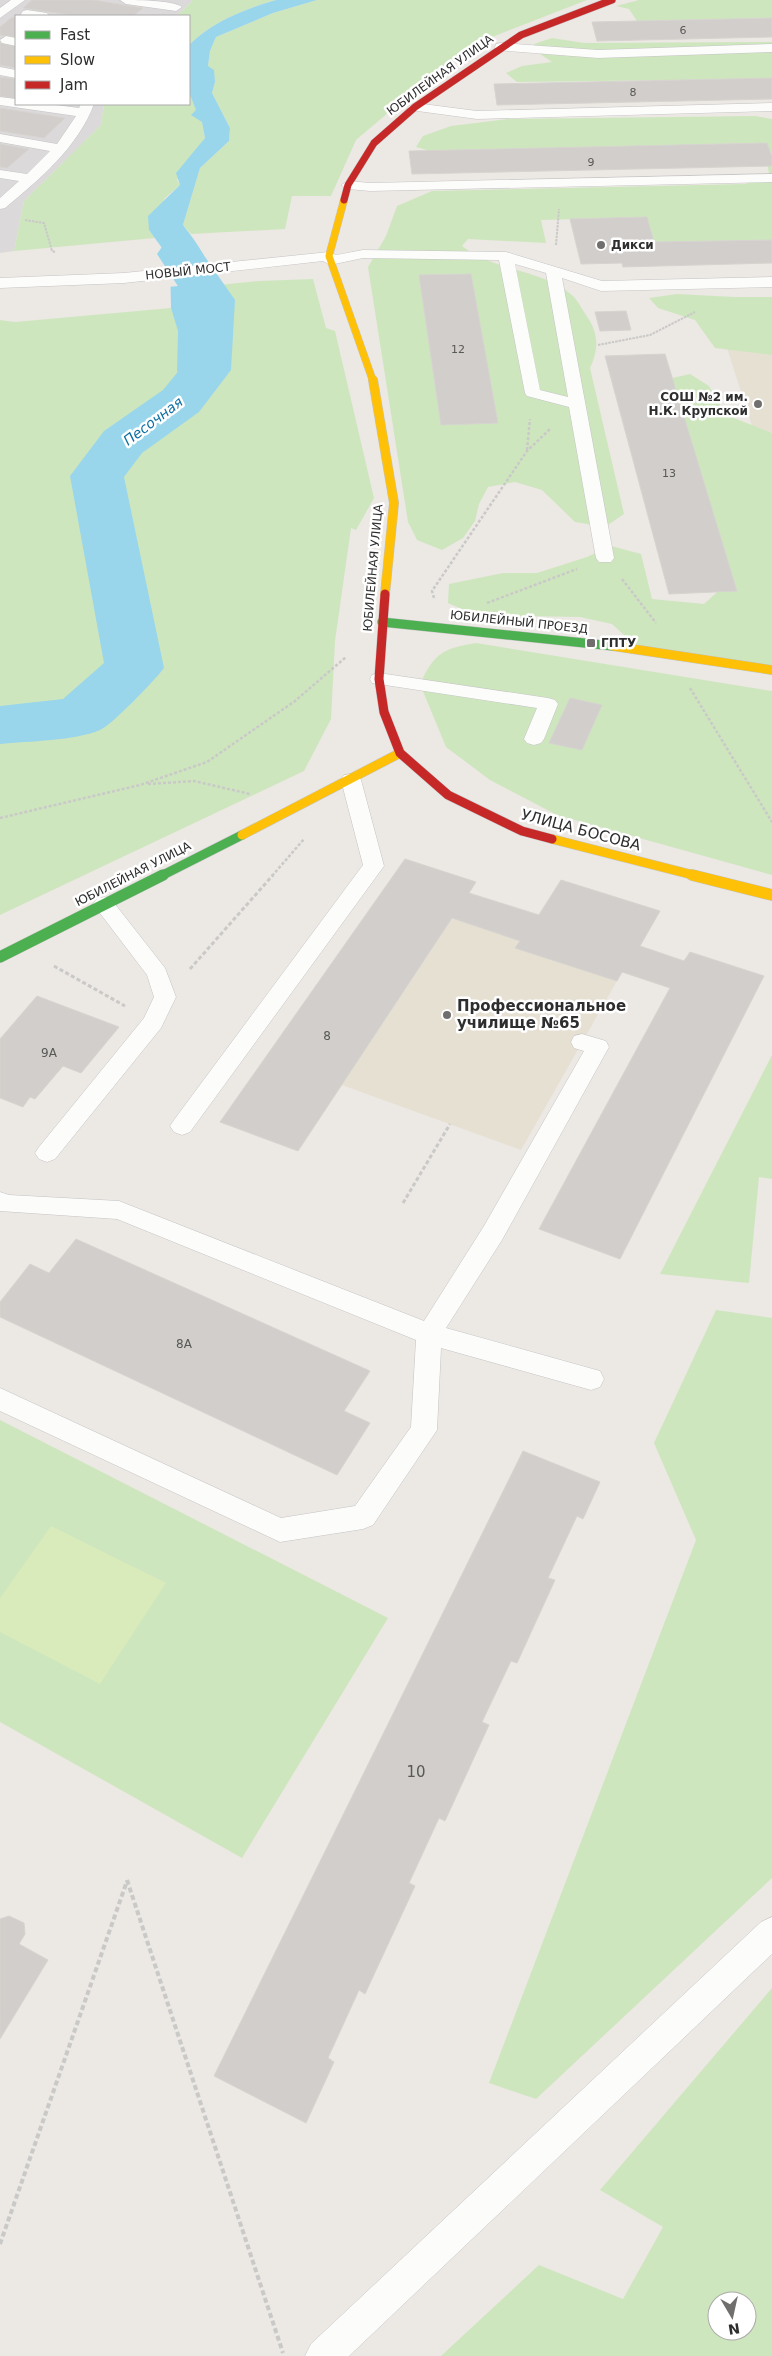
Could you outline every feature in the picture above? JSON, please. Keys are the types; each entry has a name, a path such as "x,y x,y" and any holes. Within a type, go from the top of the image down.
{"street":[{"name":"ЮБИЛЕЙНАЯ УЛИЦА","path":"0,957 351,780 400,753 384,712 379,679 382,622 394,503 372,376 330,258 348,185 374,143 415,107 521,35 612,0"},
{"name":"ЮБИЛЕЙНЫЙ ПРОЕЗД","path":"382,622 591,643 772,670"},
{"name":"УЛИЦА БОСОВА","path":"400,753 448,795 522,831 772,895"}],"lane":[{"path":"0,14 19,0"},
{"path":"126,0 180,4"},
{"path":"167,15 180,4"},
{"path":"28,14 36,15"},
{"path":"501,47 598,54 772,48"},
{"path":"0,71 15,74"},
{"path":"0,101 15,103"},
{"path":"0,205 31,179 60,149 86,108 37,105"},
{"path":"415,107 477,115 772,107"},
{"path":"0,138 60,149"},
{"path":"0,174 31,179"},
{"path":"348,185 380,186 772,178"},
{"name":"НОВЫЙ МОСТ","path":"0,283 124,278 363,254 506,256 601,286 772,282"},
{"path":"506,256 533,393 577,404"},
{"path":"553,271 605,558"},
{"path":"379,679 548,704 534,739"},
{"path":"182,1126 374,866 351,780"},
{"path":"47,1154 153,1022 165,997 157,973 104,904"},
{"path":"0,1400 280,1530 362,1517 424,1430 429,1334 493,1233 598,1047 582,1042"},
{"path":"2,1206 119,1210 429,1334 591,1379"},
{"path":"323,2356 772,1933"}],"path":[{"path":"553,271 559,209"},
{"path":"18,219 44,224 52,251 61,254"},
{"path":"569,358 581,348 650,335 698,311"},
{"path":"435,603 432,591 527,451"},
{"path":"486,603 605,558 662,630"},
{"path":"0,818 140,785 207,762 296,701 349,654"},
{"path":"690,688 772,822"},
{"path":"140,785 194,781 244,790 287,812"},
{"path":"165,997 310,832"},
{"path":"53,966 153,1022"},
{"path":"403,1203 450,1124"},
{"path":"0,2244 127,1880 284,2356"}],"shaded area":[{"path":"0,0 193,0 178,15 15,15 15,105 104,105 101,125 24,201 14,251 0,253"},
{"name":"СОШ №2 им. Н.К. Крупской","path":"772,318 772,488 718,320"},
{"name":"Профессиональное училище №65","path":"405,859 476,882 469,893 538,915 561,880 660,911 640,946 684,961 670,988 622,972 521,1150 342,1085 298,1151 220,1122"}],"green space":[{"path":"193,0 276,0 218,23 190,44 190,15 178,15"},
{"path":"317,0 587,0 482,41 415,90 356,140 331,196 292,196 285,229 191,234 183,225 200,168 229,141 230,128 212,93 215,82 208,66 210,51 216,37 273,13"},
{"path":"639,0 772,0 772,18 637,21 629,9 616,6"},
{"path":"552,38 584,43 772,42 772,79 517,82 506,73 522,66 552,62 540,54 534,44"},
{"path":"190,94 202,122 205,138 177,180 180,185 165,198 149,230 155,238 14,251 24,201 101,125 104,105 190,105"},
{"path":"755,116 772,119 772,240 654,242 646,217 541,220 546,243 468,239 462,246 490,261 548,280 561,287 575,298 590,322 595,335 596,348 590,368 624,514 605,527 575,522 542,490 515,482 488,487 479,504 475,521 463,538 442,550 417,540 408,522 368,267 386,236 397,206 432,191 745,184 769,175 764,156 750,143 438,153 416,147 423,136 451,126 508,119"},
{"path":"313,279 326,328 335,331 374,498 356,530 351,528 335,641 331,719 304,771 0,915 0,320 15,322 171,308 172,310 220,303 218,285"},
{"path":"677,294 772,297 772,355 715,348 695,320 658,308 649,298"},
{"path":"690,374 709,386 726,415 772,433 772,666 635,645 612,624 580,617 475,615 448,603 449,584 503,573 537,573 587,557 611,546 641,554 652,599 704,604 727,583 668,379"},
{"path":"476,643 772,691 772,875 557,815 490,780 446,747 420,684 430,665 441,654 456,647"},
{"path":"772,1055 772,1179 759,1177 749,1283 660,1274"},
{"path":"716,1310 772,1318 772,1878 536,2099 489,2083 696,1540 654,1443"},
{"path":"0,1420 388,1618 242,1858 0,1722"},
{"path":"51,1526 166,1583 100,1684 0,1632 0,1598"},
{"path":"772,1988 772,2356 441,2356 539,2265 623,2299 663,2227 600,2190"}],"water":[{"path":"276,0 317,0 273,13 216,37 210,51 208,66 214,70 215,82 212,93 230,128 229,141 200,168 183,225 202,252 214,279 220,307 219,340 177,372 178,331 171,308 170,259 149,230 148,216 180,185 176,173 205,138 202,122 191,115 196,110 190,95 190,44 218,23"}],"pier":[{"path":"207,255 219,282 168,287 167,260"}],"building":[{"path":"32,0 93,0 143,8 134,15 70,15 23,8"},
{"path":"12,17 15,18 15,37 0,35 0,27"},
{"path":"772,18 772,37 597,41 592,22"},
{"path":"0,43 15,46 15,68 0,65"},
{"path":"0,77 15,79 15,99 0,96"},
{"path":"772,78 772,99 497,105 494,84"},
{"path":"0,108 65,118 44,138 0,131"},
{"path":"767,143 772,157 772,166 412,174 409,151"},
{"path":"0,144 29,149 7,168 0,167"},
{"path":"647,217 654,242 772,240 772,263 623,267 622,263 581,264 570,219"},
{"path":"471,274 498,423 441,425 419,275"},
{"path":"626,311 631,330 600,331 595,312"},
{"path":"665,354 737,591 669,594 605,356"},
{"path":"570,698 602,705 582,750 549,743"},
{"path":"405,859 476,882 469,893 539,915 561,880 660,911 640,946 684,961 690,952 764,976 620,1259 539,1229 670,988 622,972 617,981 515,948 520,941 452,918 298,1151 220,1122"},
{"path":"37,996 119,1027 81,1073 63,1066 35,1099 30,1097 23,1107 0,1098 0,1039"},
{"path":"76,1239 370,1371 344,1411 370,1423 337,1475 0,1317 0,1302 30,1264 49,1273"},
{"path":"523,1451 600,1482 583,1519 577,1516 548,1578 555,1580 517,1663 511,1661 482,1722 489,1725 445,1821 439,1818 409,1883 415,1886 365,1994 359,1990 328,2058 334,2062 306,2123 214,2076"},
{"path":"9,1916 24,1923 25,1934 19,1944 48,1960 0,2039 0,1919"}],"waterway":[{"name":"Песочная","path":"0,725 80,716 134,668 97,476 123,442 181,401 206,370 211,300 180,254"}],"traffic: fast":[{"path":"382,622 613,646"},
{"path":"0,957 242,835"}],"traffic: slow":[{"path":"344,200 329,256 372,376 394,503 385,594"},
{"path":"613,646 772,670"},
{"path":"242,835 400,753"},
{"path":"552,839 772,895"}],"traffic: jam":[{"path":"344,200 348,185 374,143 415,107 521,35 612,0"},
{"path":"385,594 379,679 384,712 400,753 448,795 522,831 552,839"}],"place":[{"name":"Дикси","path":"601,245"},
{"name":"СОШ №2 им. Н.К. Крупской","path":"758,404"},
{"name":"ГПТУ","path":"591,643"},
{"name":"Профессиональное училище №65","path":"447,1015"}]}
